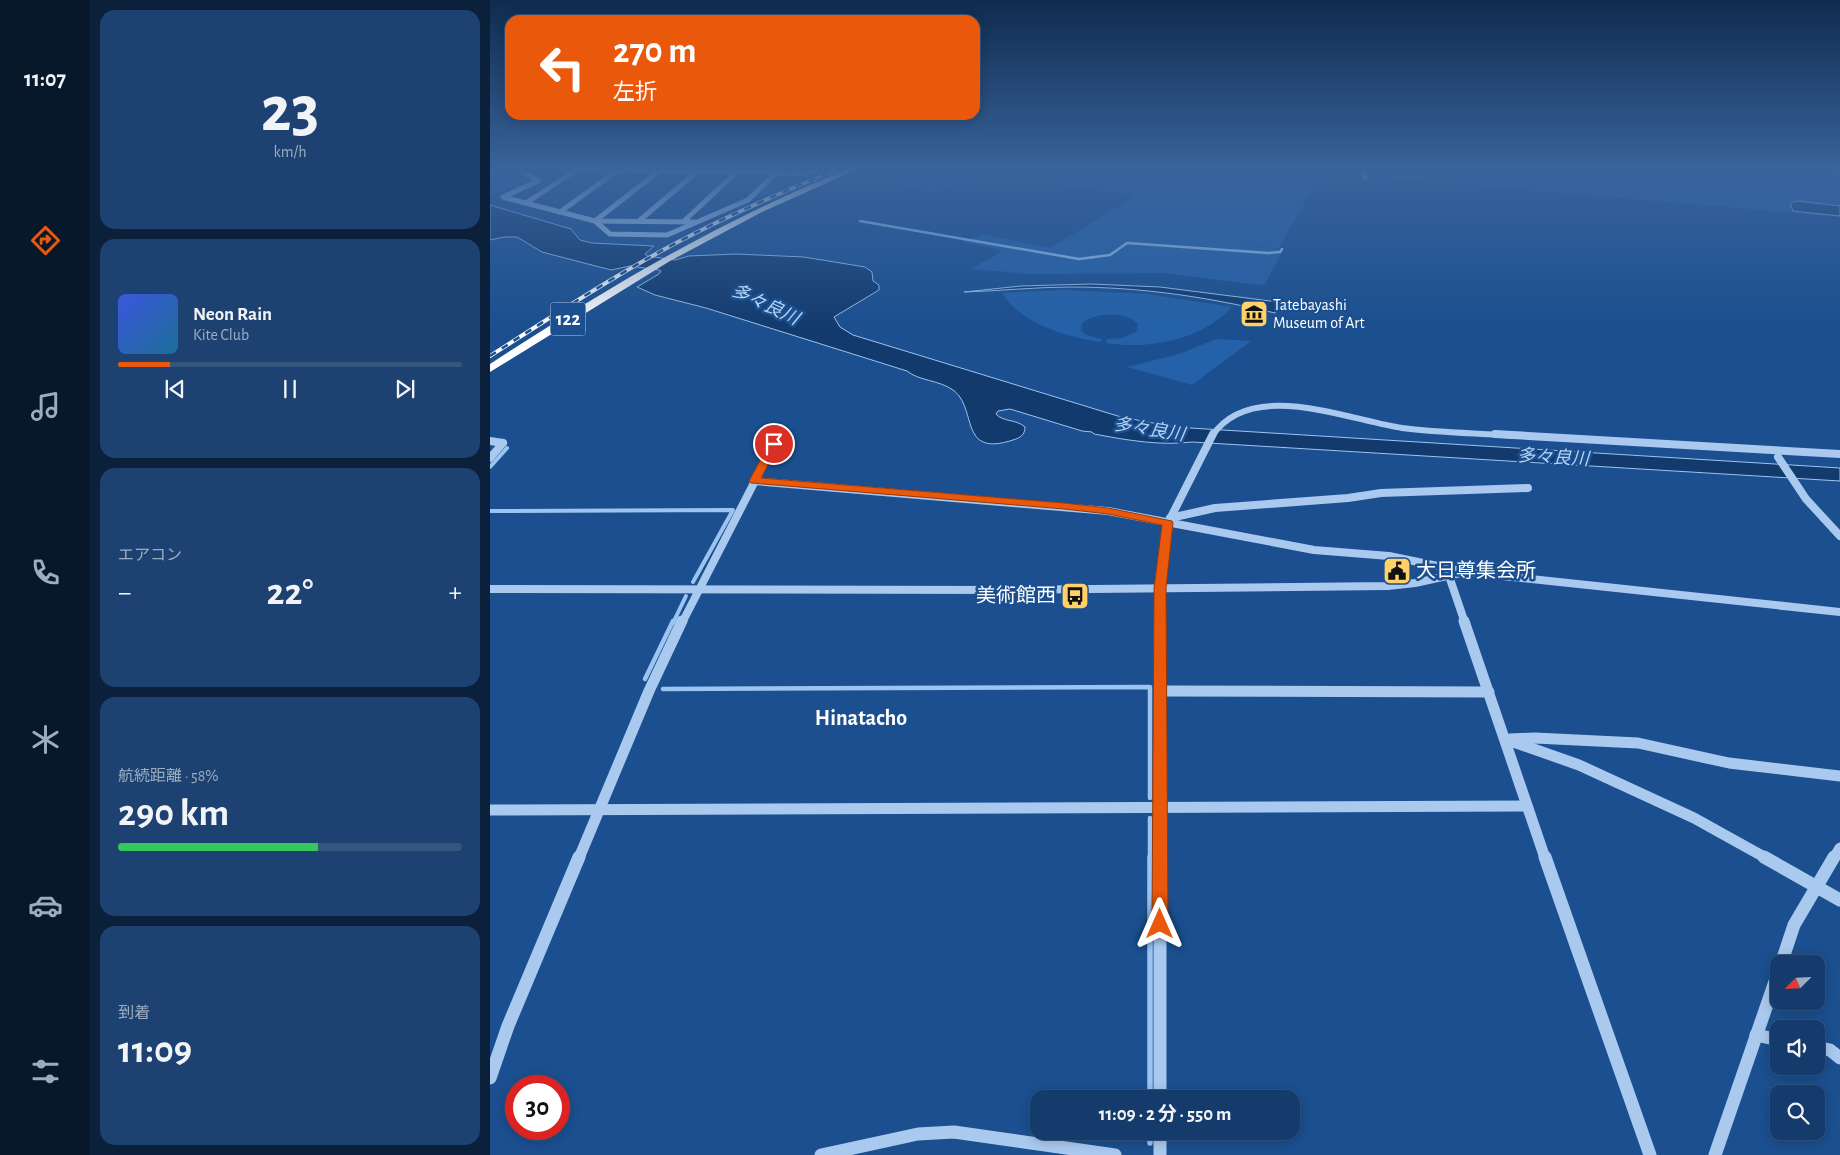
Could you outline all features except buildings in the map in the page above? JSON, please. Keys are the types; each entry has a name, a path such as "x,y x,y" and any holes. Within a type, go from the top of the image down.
{"highway":[{"name":"122","path":"490,369 647,270 732,223"}],"street":[{"path":"597,223 610,234 634,236 672,234 696,223"},
{"path":"1160,1090 1160,588 1169,520 1212,434 1229,417 1245,410 1280,406 1392,426 1437,431 1840,454"},
{"path":"490,441 503,443 490,458"},
{"path":"490,1078 508,1026 649,691 698,588 774,444"},
{"path":"1778,457 1793,482 1825,523 1840,536"},
{"path":"754,481 1108,511 1169,520 1314,550 1389,556 1465,572 1840,612"},
{"path":"1169,520 1214,508 1338,498 1380,492 1528,488"},
{"path":"490,589 932,590 1388,586 1415,583 1465,572"},
{"path":"1449,576 1527,806 1650,1155"},
{"path":"1160,690 1489,692"},
{"path":"1505,739 1535,738 1638,742 1729,763 1840,776"},
{"path":"1505,739 1579,765 1694,818 1840,900"},
{"path":"490,810 1527,806"},
{"path":"1784,955 1794,925 1840,848"},
{"path":"1715,1155 1770,995"},
{"path":"1756,1035 1770,1038"},
{"path":"1825,1049 1830,1050 1840,1058"},
{"path":"821,1155 918,1134 954,1132 1115,1155"},
{"path":"1160,1140 1160,1155"}],"shaded area":[{"path":"1091,223 1293,223 1278,249 1215,242 1283,250 1265,284 1258,285 1163,273 1028,274 971,269 1002,250 962,242 983,234 1050,248"},
{"path":"1064,290 1147,294 1232,307 1206,328 1190,335 1157,343 1123,345 1106,343 1107,339 1122,338 1136,332 1138,324 1132,320 1118,315 1102,315 1087,320 1082,324 1081,330 1086,335 1102,339 1101,342 1088,340 1074,337 1033,321 1011,304 1002,293"},
{"path":"1216,339 1251,341 1192,385 1127,367 1179,354"}],"water":[{"name":"多々良川","path":"490,223 550,223 571,229 580,240 592,243 654,246 645,254 647,256 675,260 689,256 736,254 804,257 865,267 872,272 873,281 879,285 879,290 834,317 840,327 853,335 1121,417 1174,427 1840,468 1840,481 1192,442 1143,442 1094,434 1010,409 998,411 996,414 999,417 1021,424 1025,427 1023,434 1016,439 996,444 984,442 976,437 960,398 953,390 942,384 917,377 907,371 706,308 655,295 637,287 659,274 661,271 659,270 630,266 611,270 542,252 517,237 490,240"},
{"path":"1091,284 1160,287 1286,303 1275,313 1174,294 1097,287 964,292 1021,286"}],"waterway":[{"path":"871,223 1079,259 1110,255 1127,243 1268,253 1280,252 1282,249"},
{"path":"490,467 507,448"},
{"path":"490,511 733,510 693,582"},
{"path":"673,623 686,596"},
{"path":"645,679 673,621"},
{"path":"663,689 1150,687 1150,798"},
{"path":"1150,818 1150,1090"}],"railway":[{"path":"490,356 605,283 716,223"}],"place":[{"name":"Tatebayashi Museum of Art","path":"1254,314"},
{"name":"大日尊集会所","path":"1397,571"},
{"name":"美術館西","path":"1075,596"}],"district":[{"name":"Hinatacho","path":"861,718"}],"route":[{"path":"774,444 754,481 1064,506 1108,511 1168,523 1160,588 1160,924"}]}
